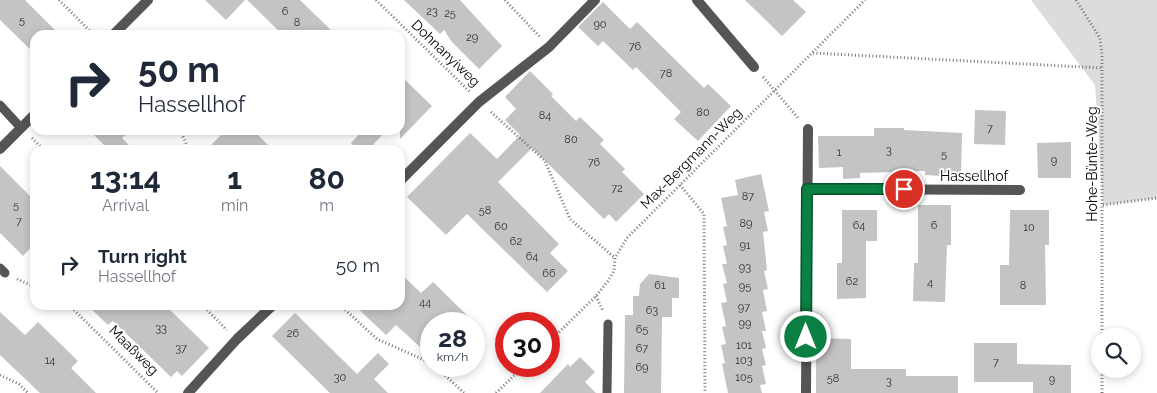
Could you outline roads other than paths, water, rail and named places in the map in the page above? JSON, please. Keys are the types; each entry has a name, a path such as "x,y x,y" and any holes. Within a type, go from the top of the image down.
{"street":[{"path":"118,30 148,0"},
{"path":"405,176 480,102 550,47 595,0"},
{"path":"697,0 754,67"},
{"path":"0,149 30,119"},
{"path":"806,393 808,129"},
{"name":"Hassellhof","path":"807,189 1020,190"},
{"path":"188,393 237,339 268,310"}],"lane":[{"path":"0,106 21,128"},
{"path":"607,393 608,324"}]}
